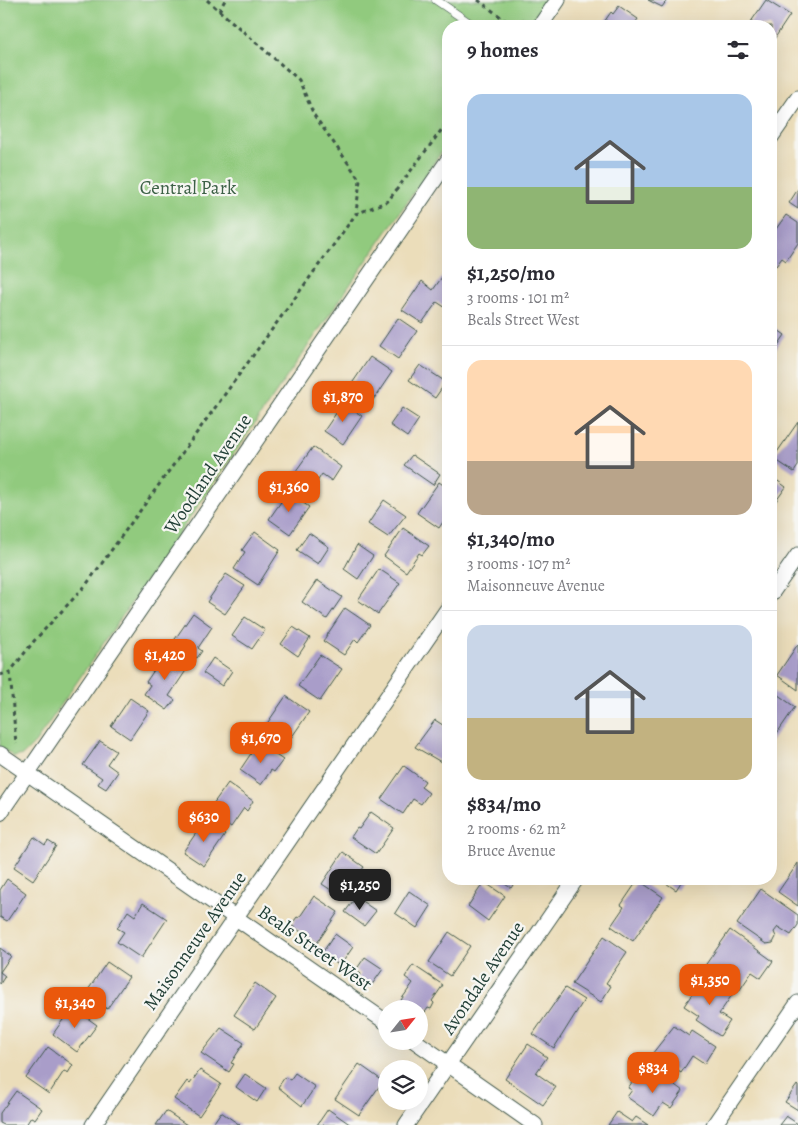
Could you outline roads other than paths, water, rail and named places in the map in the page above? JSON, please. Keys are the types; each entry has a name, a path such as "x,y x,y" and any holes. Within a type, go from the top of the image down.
{"street":[{"path":"544,20 558,0"},
{"path":"777,128 798,98"},
{"name":"Woodland Avenue","path":"0,813 442,168"},
{"path":"777,585 798,555"},
{"name":"Maisonneuve Avenue","path":"93,1125 442,617"},
{"name":"Beals Street West","path":"0,754 378,1016"},
{"name":"Avondale Avenue","path":"406,1125 572,885"},
{"path":"714,1125 798,1003"},
{"path":"427,1050 535,1125"}],"lane":[{"path":"436,0 465,20"}],"park label":[{"name":"Central Park","path":"188,188"}]}
